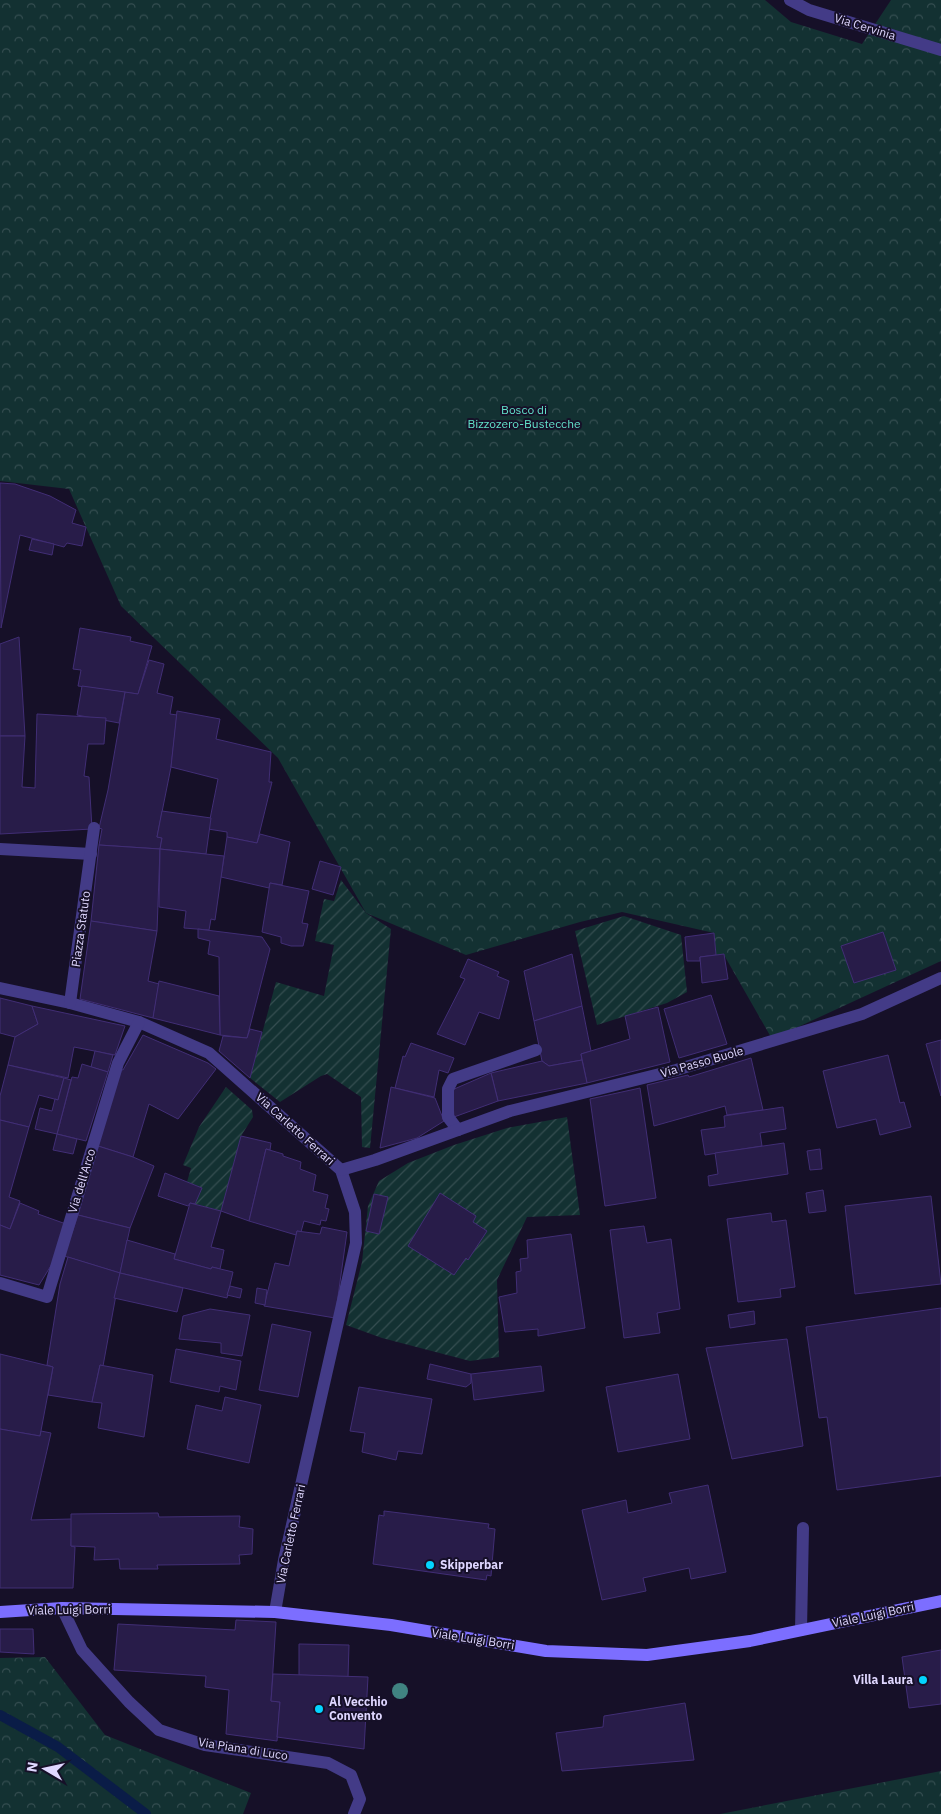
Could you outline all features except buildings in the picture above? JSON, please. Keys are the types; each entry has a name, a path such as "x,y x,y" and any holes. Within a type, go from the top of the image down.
{"main road":[{"name":"Viale Luigi Borri","path":"0,1612 62,1608 275,1612 391,1625 546,1651 647,1655 750,1641 941,1601"}],"street":[{"name":"Via Cervinia","path":"790,0 809,10 941,50"},
{"name":"Piazza Statuto","path":"70,1003 94,828"},
{"path":"0,849 91,854"},
{"name":"Via Passo Buole","path":"341,1170 510,1110 676,1070 862,1014 941,978"},
{"name":"Via Carletto Ferrari","path":"0,988 70,1003 138,1022 209,1053 341,1170 355,1212 356,1243 284,1560 275,1612"},
{"name":"Via dell'Arco","path":"0,1283 47,1297 118,1063 138,1022"},
{"path":"458,1130 448,1118 448,1089 453,1079 536,1050"},
{"path":"801,1630 803,1528"},
{"name":"Via Piana di Luco","path":"62,1608 82,1650 129,1702 159,1730 206,1746 328,1763 351,1775 360,1798 354,1814"}],"green space":[{"name":"Bosco di Bizzozero-Bustecche","path":"0,0 765,0 791,22 862,44 891,0 941,0 941,961 772,1039 724,955 716,955 714,933 622,912 580,922 466,955 366,913 278,758 121,606 69,489 0,481"},
{"path":"341,880 366,913 391,929 370,1148 362,1147 361,1097 327,1074 280,1102 250,1078 276,982 324,996 334,945 315,941 324,899 334,901"},
{"path":"624,916 681,935 687,992 667,1003 597,1025 575,931"},
{"path":"226,1087 252,1110 253,1117 241,1136 221,1211 195,1204 202,1188 187,1182 191,1168 183,1165 199,1127"},
{"path":"567,1117 580,1215 527,1217 497,1280 499,1357 470,1361 382,1338 346,1325 362,1262 368,1206 379,1181 408,1163 454,1145 507,1128"},
{"path":"45,1657 105,1735 251,1793 243,1814 0,1814 0,1658"},
{"path":"941,1771 941,1814 720,1814"}],"waterway":[{"path":"0,1715 58,1747 146,1814"}],"place":[{"name":"Skipperbar","path":"430,1565"},
{"name":"Villa Laura","path":"923,1680"},
{"name":"Al Vecchio Convento","path":"319,1709"}]}
